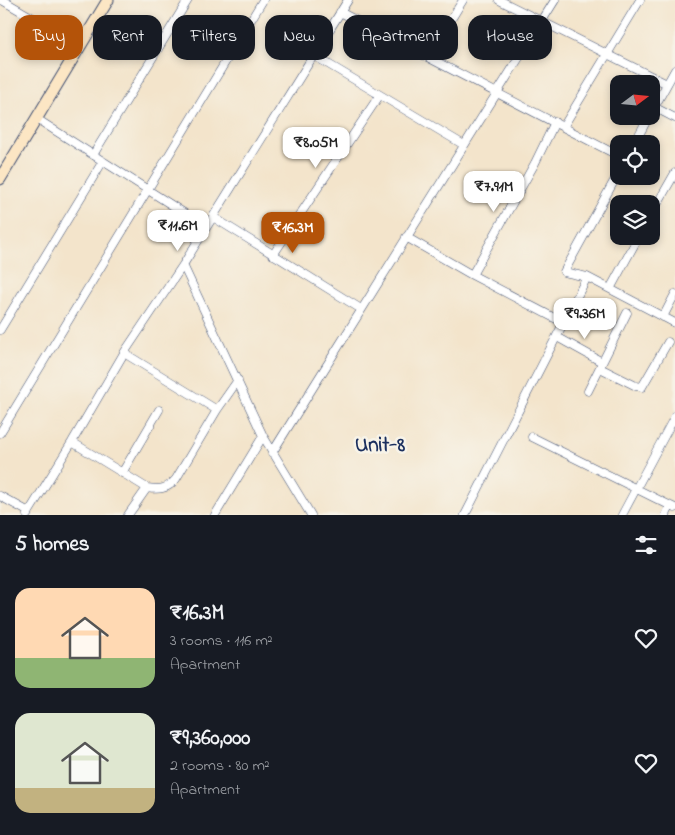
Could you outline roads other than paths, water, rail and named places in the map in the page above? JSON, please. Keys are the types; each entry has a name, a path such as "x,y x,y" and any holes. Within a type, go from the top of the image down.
{"street":[{"path":"2,0 27,15"},
{"path":"83,40 108,0"},
{"path":"92,155 188,0"},
{"path":"0,433 263,0"},
{"path":"333,23 348,0"},
{"path":"454,15 463,0"},
{"path":"499,0 530,15"},
{"path":"545,15 554,0"},
{"path":"563,127 640,0"},
{"path":"340,12 346,15"},
{"path":"552,26 667,84"},
{"path":"0,179 71,60"},
{"path":"0,496 28,514 124,353 183,265 310,60"},
{"path":"321,60 464,145"},
{"path":"434,60 610,151"},
{"path":"272,453 517,60"},
{"path":"660,97 675,70"},
{"path":"273,255 379,96"},
{"path":"660,113 675,118"},
{"path":"37,119 206,228"},
{"path":"472,275 535,163 555,122"},
{"path":"0,330 103,161"},
{"path":"660,200 675,174"},
{"path":"612,185 564,272 588,277 675,323"},
{"path":"212,217 361,309"},
{"path":"406,237 472,275 564,322"},
{"path":"610,289 635,245"},
{"path":"183,265 263,436 311,515"},
{"path":"466,515 588,277"},
{"path":"663,317 675,294"},
{"path":"588,391 627,313"},
{"path":"557,337 636,386 642,387 668,342"},
{"path":"124,353 217,410"},
{"path":"72,442 147,488 159,489 171,485 217,410 238,380"},
{"path":"122,473 158,410"},
{"path":"622,515 675,416"},
{"path":"215,515 263,436"},
{"path":"532,437 673,507 666,515"},
{"path":"128,515 147,488"}],"district":[{"name":"Unit-8","path":"380,444"}]}
